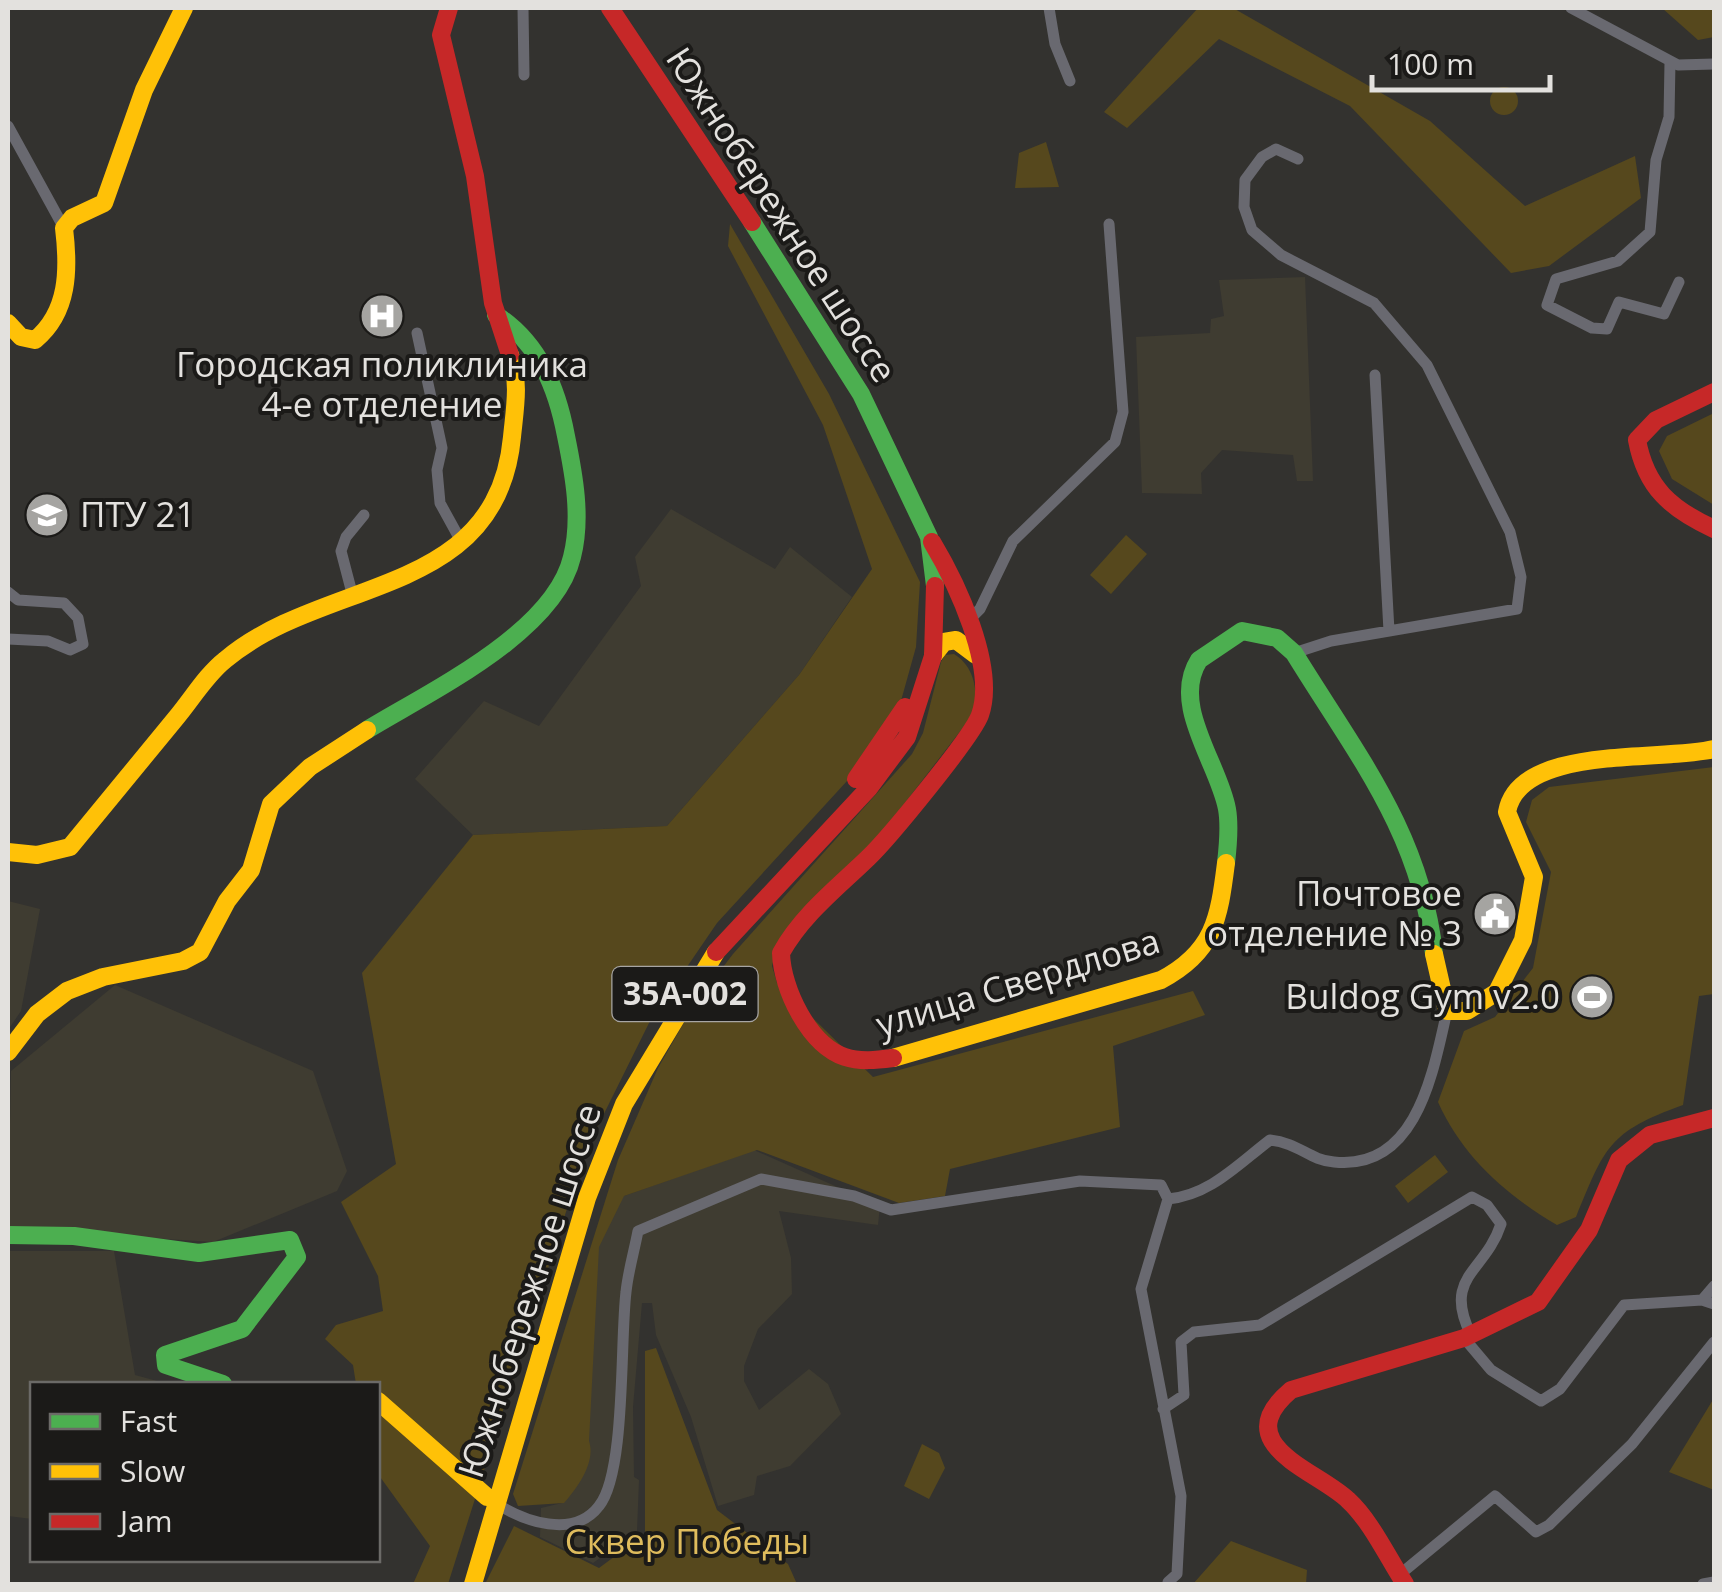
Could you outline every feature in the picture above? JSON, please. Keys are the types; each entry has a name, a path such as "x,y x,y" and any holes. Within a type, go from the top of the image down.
{"main road":[{"path":"8,323 31,341 40,338 60,310 68,254 64,228 72,218 104,203 144,90 184,8"},
{"path":"8,852 37,856 70,847 224,660 297,616 352,593 393,582 462,543 497,501 512,450 518,377 496,315 475,176 442,35 440,23 449,8"},
{"name":"Южнобережное шоссе","path":"462,1584 496,1503 578,1193 648,1036 701,953 871,762 900,720 922,656 932,605 909,516 852,394 788,290 614,35 600,8"},
{"name":"Южнобережное шоссе","path":"472,1584 586,1198 624,1104 673,1015 710,959 890,764 921,705 933,656 930,537 861,394 824,330 610,8"},
{"path":"8,1052 47,1001 74,984 191,958 200,951 209,943 224,906 252,869 261,818 278,794 357,735 528,626 569,569 578,498 561,411 529,342 510,322 496,315"},
{"path":"1714,392 1656,420 1637,440 1641,469 1654,490 1674,511 1714,529"},
{"name":"улица Свердлова","path":"930,537 970,620 983,704 971,732 881,846 795,928 781,953 780,964 803,1017 818,1042 844,1059 880,1061 915,1054 1160,980 1190,964 1208,942 1216,915 1228,811 1194,706 1192,676 1208,651 1242,631 1278,638 1294,654"},
{"path":"932,605 970,620"},
{"path":"933,656 944,642 956,640 976,655"},
{"path":"1294,654 1396,827 1424,890 1436,986 1447,1011 1466,1014 1485,1004 1518,959 1535,874 1528,853 1509,828 1507,810 1514,791 1542,770 1615,759 1689,757 1714,749"},
{"path":"1401,1580 1349,1500 1280,1456 1270,1428 1277,1402 1292,1390 1468,1336 1538,1302 1589,1230 1619,1160 1650,1135 1714,1118"},
{"path":"8,1235 74,1236 200,1253 290,1240 296,1257 242,1329 173,1349 165,1355 166,1365 217,1382"},
{"path":"380,1404 496,1503"}],"street":[{"path":"524,8 524,74"},
{"path":"1049,8 1054,44 1070,81"},
{"path":"1571,8 1670,62 1691,68 1714,64"},
{"path":"1670,62 1668,117 1656,160 1650,232 1618,260 1556,279 1548,306 1592,328 1607,328 1619,302 1664,314 1679,282"},
{"path":"8,126 64,228"},
{"path":"1294,654 1332,641 1517,610 1521,577 1510,532 1426,365 1374,303 1294,263 1252,230 1244,208 1245,180 1262,156 1276,150 1298,159"},
{"path":"970,620 980,609 1014,542 1114,442 1123,412 1109,224"},
{"path":"417,333 442,448 437,470 440,503 462,543"},
{"path":"1376,375 1389,631"},
{"path":"352,593 342,552 346,537 364,514"},
{"path":"8,592 18,600 64,604 78,618 83,644 70,650 48,641 8,638"},
{"path":"1168,1582 1178,1574 1180,1496 1141,1289 1168,1198 1190,1196 1232,1172 1270,1140 1299,1144 1329,1162 1371,1161 1390,1148 1416,1116 1438,1058 1447,1011"},
{"name":"Южнобережное шоссе","path":"496,1503 569,1526 586,1520 602,1504 612,1475 626,1291 638,1232 761,1180 854,1196 890,1210 1080,1180 1160,1185 1168,1198"},
{"path":"1163,1409 1184,1396 1181,1342 1194,1332 1260,1325 1472,1198 1487,1205 1501,1224 1460,1289 1459,1309 1468,1336 1491,1370 1541,1401 1560,1389 1624,1305 1708,1302 1714,1286"},
{"path":"1401,1580 1495,1496 1536,1532 1549,1526 1632,1444 1714,1343"},
{"path":"1703,1584 1714,1582"}],"shaded area":[{"path":"1305,277 1313,481 1297,481 1293,455 1222,450 1201,473 1202,494 1142,493 1136,337 1210,333 1211,319 1224,316 1219,280"},
{"path":"671,509 775,569 790,547 852,597 799,675 667,826 473,835 415,779 484,701 539,726 641,586 635,557"},
{"path":"8,901 40,909 21,1011 8,1030"},
{"path":"115,985 313,1071 347,1171 337,1191 213,1242 8,1229 11,1071"},
{"path":"754,1150 880,1206 878,1225 779,1211 791,1258 792,1294 758,1329 744,1366 744,1381 759,1410 809,1369 828,1384 841,1414 790,1466 757,1476 754,1495 718,1506 691,1417 656,1335 652,1303 642,1303 633,1407 634,1477 639,1480 637,1531 593,1563 540,1537 541,1508 562,1503 587,1441 597,1247 621,1197"},
{"path":"8,1251 114,1251 135,1375 161,1382 30,1382 30,1519 8,1516"}],"green space":[{"path":"1198,8 1233,8 1430,121 1525,206 1635,156 1641,198 1549,266 1511,273 1350,106 1219,39 1127,128 1104,112"},
{"path":"1662,8 1714,8 1714,37 1698,40"},
{"path":"1504,87 1514,91 1518,101 1514,111 1504,115 1494,111 1490,101 1494,91"},
{"path":"1046,142 1059,187 1015,188 1019,153"},
{"path":"730,224 829,394 920,582 916,647 899,708 858,769 717,923 650,1021 585,1152 448,1584 413,1584 430,1546 380,1477 380,1382 356,1382 353,1365 325,1339 336,1325 383,1311 378,1276 341,1202 396,1164 362,973 473,835 667,826 799,675 872,569 823,425 728,246"},
{"path":"1714,413 1714,505 1672,479 1659,451 1667,436"},
{"path":"1126,535 1147,554 1111,594 1090,575"},
{"path":"954,654 973,679 975,712 857,865 777,947 772,966 777,983 873,1077 1193,991 1205,1015 1113,1046 1120,1127 950,1169 945,1196 899,1203 757,1150 624,1196 599,1247 588,1466 564,1503 518,1506 513,1494 618,1160 658,1068 694,1005 733,954 912,754 923,733 941,662 945,655"},
{"path":"1714,767 1714,994 1699,996 1683,1105 1639,1124 1612,1145 1594,1174 1576,1217 1557,1225 1520,1201 1487,1172 1460,1140 1438,1102 1464,1031 1495,1017 1533,968 1551,872 1526,822 1532,800 1549,787"},
{"path":"1435,1155 1448,1172 1408,1203 1395,1186"},
{"name":"Сквер Победы","path":"656,1348 717,1510 788,1564 797,1584 485,1584 514,1526 599,1568 645,1534 645,1351"},
{"path":"1714,1398 1714,1490 1669,1472"},
{"path":"922,1444 939,1453 945,1468 929,1499 904,1486"},
{"path":"1231,1541 1307,1570 1306,1584 1193,1584"}],"traffic: fast":[{"path":"752,222 861,394 929,537 935,586"},
{"path":"367,730 454,679 516,635 561,585 572,557 576,496 557,401 535,353 496,315"},
{"path":"1226,863 1227,809 1199,734 1190,696 1199,660 1242,631 1277,638 1294,653 1362,761 1400,832 1415,870 1434,954"},
{"path":"8,1235 74,1236 199,1253 290,1240 297,1257 242,1329 165,1355 166,1365 217,1382"}],"traffic: slow":[{"path":"8,323 21,337 35,340 55,316 66,274 64,228 72,218 104,203 144,90 184,8"},
{"path":"8,852 37,855 70,847 225,660 265,633 400,578 441,557 475,528 499,490 512,437 516,385 510,355"},
{"path":"933,656 944,642 956,640 976,655"},
{"path":"8,1052 37,1014 67,991 103,977 183,961 200,952 227,901 251,870 271,804 310,767 367,730"},
{"path":"1434,954 1447,1011 1467,1011 1497,992 1523,940 1534,877 1507,812 1517,790 1537,775 1596,760 1714,749"},
{"path":"893,1058 1161,980 1193,958 1211,932 1226,863"},
{"path":"473,1584 587,1198 624,1104 716,952"},
{"path":"380,1403 487,1497"}],"traffic: jam":[{"path":"449,8 441,35 475,176 493,303 510,355"},
{"path":"610,8 752,222"},
{"path":"1714,392 1656,420 1637,440 1647,471 1663,495 1714,529"},
{"path":"893,1058 851,1059 820,1041 792,999 781,953 810,914 910,810 980,715 984,695 979,650 952,579 932,542"},
{"path":"716,952 869,788 907,737 933,656 935,586"},
{"path":"856,779 905,707"},
{"path":"1405,1584 1372,1529 1348,1500 1299,1467 1272,1441 1268,1426 1274,1409 1291,1390 1464,1338 1538,1302 1589,1230 1619,1160 1650,1135 1714,1118"}],"place":[{"name":"Городская поликлиника 4-е отделение","path":"382,316"},
{"name":"ПТУ 21","path":"47,515"},
{"name":"Почтовое отделение № 3","path":"1495,914"},
{"name":"Buldog Gym v2.0","path":"1592,997"}]}
